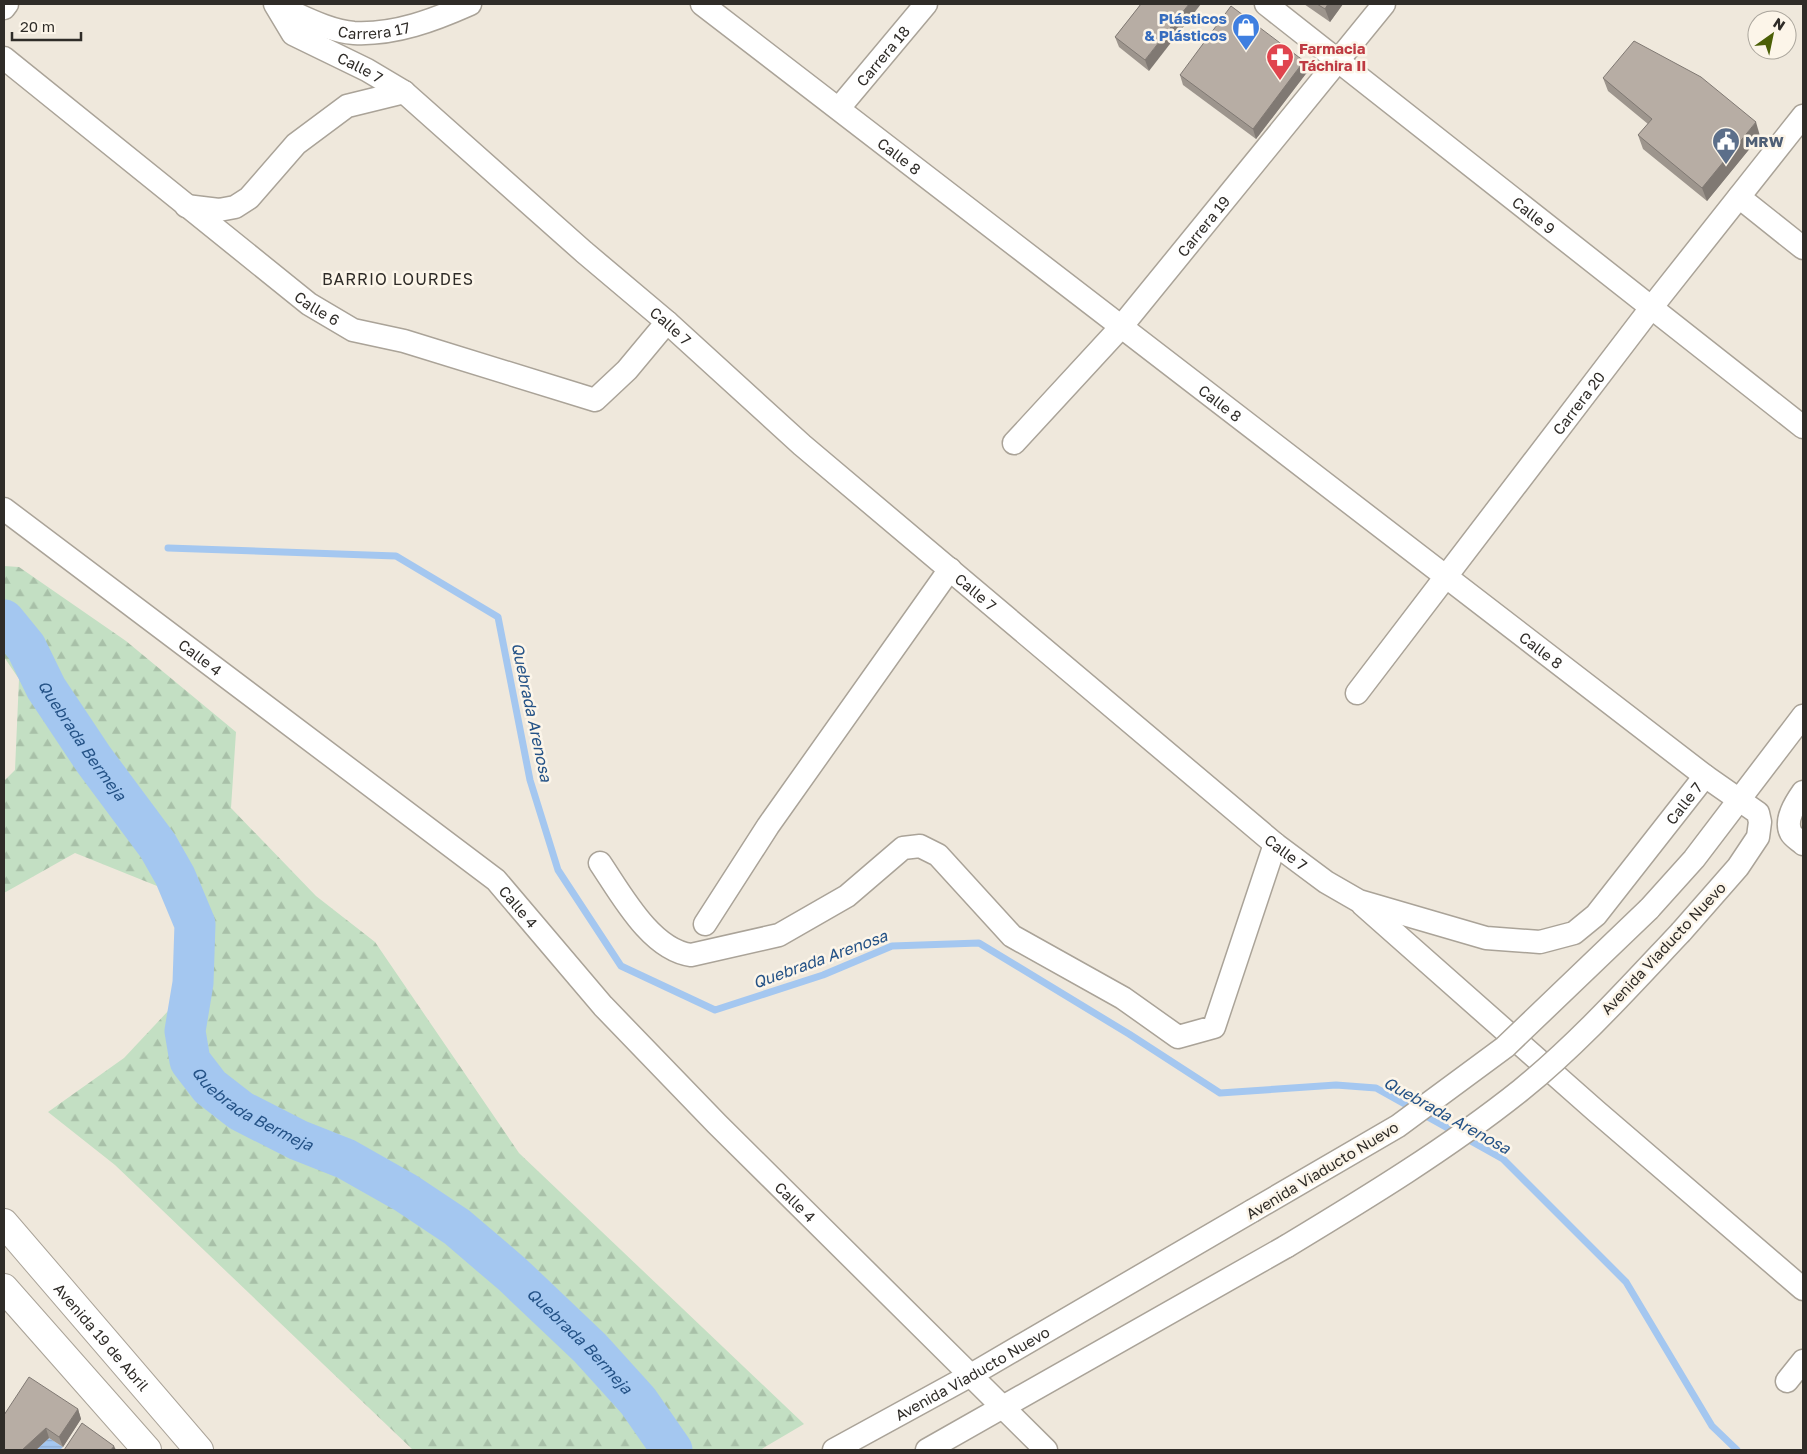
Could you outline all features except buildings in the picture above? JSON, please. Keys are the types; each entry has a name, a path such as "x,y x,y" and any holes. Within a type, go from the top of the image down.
{"street":[{"path":"4,8 7,4"},
{"name":"Carrera 17","path":"276,5 328,27 354,33 412,26 439,18 470,4"},
{"name":"Calle 8","path":"702,4 840,108 1704,776 1758,812 1760,822 1758,837"},
{"name":"Carrera 18","path":"840,108 926,4"},
{"name":"Calle 9","path":"1266,4 1803,427"},
{"name":"Carrera 19","path":"1014,443 1121,327 1384,4"},
{"name":"Calle 7","path":"276,5 293,34 367,70 404,92 584,252 668,322 802,445 1275,844 1326,882 1359,901 1486,938 1540,942 1574,933 1596,915 1704,776"},
{"name":"Calle 6","path":"4,58 309,304 352,330 404,342 595,400 627,370 668,322"},
{"path":"186,206 218,210 235,207 249,198 296,144 347,106 404,92"},
{"name":"Carrera 20","path":"1357,693 1652,308 1803,116"},
{"path":"1739,197 1803,248"},
{"name":"Calle 4","path":"4,509 154,625 496,880 603,1006 717,1124 1046,1450"},
{"path":"705,924 768,826 950,569"},
{"name":"Avenida Viaducto Nuevo","path":"834,1450 971,1375 1398,1126 1506,1047 1649,909 1694,859 1803,716"},
{"path":"1758,837 1797,838 1789,822 1799,798"},
{"name":"Avenida Viaducto Nuevo","path":"927,1450 1288,1246 1422,1164 1522,1089 1581,1036 1681,932 1738,867 1758,837"},
{"path":"600,863 641,922 667,946 680,953 691,955 780,935 846,896 903,848 920,846 938,856 1012,936 1123,998 1178,1036 1214,1027 1275,844"},
{"path":"1359,901 1596,1111 1803,1289"},
{"name":"Avenida 19 de Abril","path":"4,1223 199,1450"},
{"path":"4,1288 147,1450"},
{"path":"1787,1381 1803,1361"}],"green space":[{"path":"4,566 19,567 126,641 236,732 231,808 316,896 375,942 519,1153 804,1424 760,1450 413,1450 115,1165 48,1112 124,1058 169,1010 187,950 162,888 75,853 4,893 4,781 15,770 19,679 4,657"}],"water":[{"path":"49,1438 63,1447 60,1450 36,1450"}],"waterway":[{"name":"Quebrada Arenosa","path":"168,548 396,556 498,617 530,780 558,870 621,966 715,1010 823,975 892,946 979,943 1129,1034 1220,1093 1336,1085 1376,1088 1503,1159 1626,1282 1712,1426 1737,1450"},
{"name":"Quebrada Bermeja","path":"4,620 26,647 46,688 94,760 158,846 175,876 195,924 193,983 185,1031 190,1061 210,1087 241,1111 298,1140 346,1159 406,1193 457,1227 512,1274 590,1348 638,1401 672,1450"}],"place":[{"name":"Plásticos & Plásticos","path":"1246,51"},
{"name":"Farmacia Táchira II","path":"1280,81"},
{"name":"MRW","path":"1726,165"}],"district":[{"name":"BARRIO LOURDES","path":"398,279"}]}
